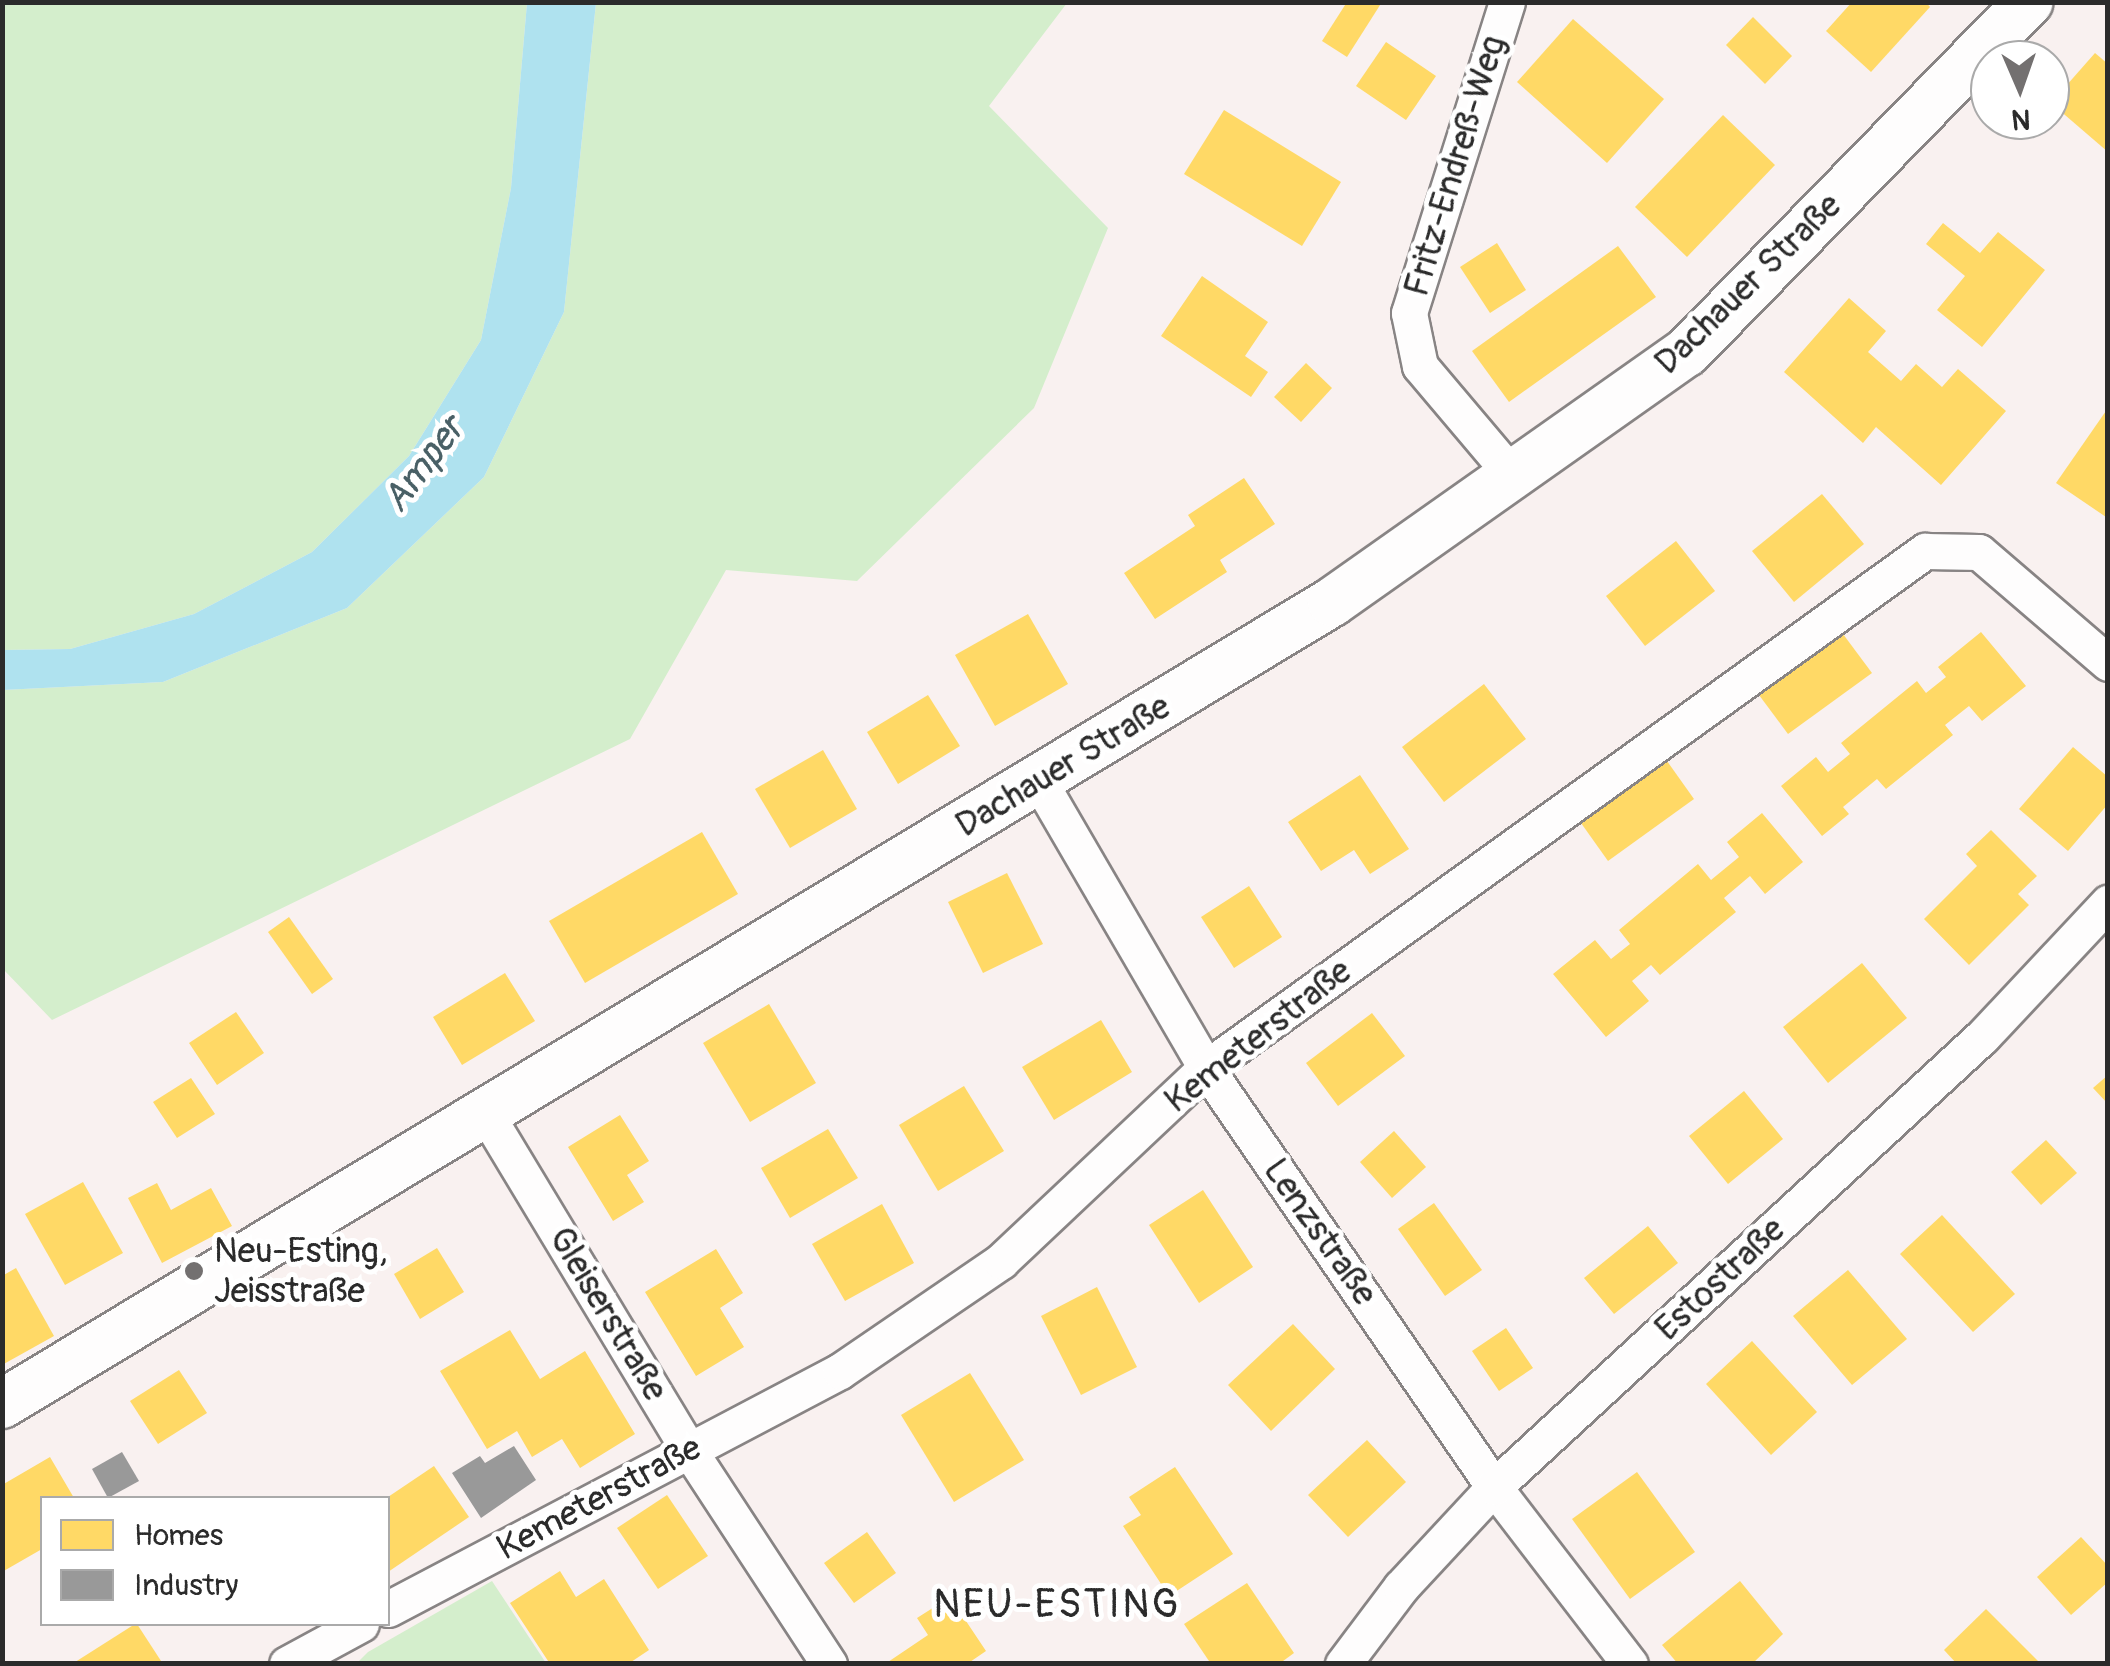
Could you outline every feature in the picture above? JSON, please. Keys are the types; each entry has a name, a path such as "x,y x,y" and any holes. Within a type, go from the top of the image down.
{"street":[{"name":"Fritz-Endreß-Weg","path":"1507,2 1409,313 1420,366 1512,475"},
{"name":"Dachauer Straße","path":"2,1404 1332,602 1688,352 2028,2"},
{"name":"Kemeterstraße","path":"390,1608 840,1372 1001,1261 1206,1068 1925,550 1979,552 2108,663"},
{"name":"Lenzstraße","path":"1039,781 1206,1068 1494,1488 1630,1664"},
{"name":"Estostraße","path":"1343,1664 1401,1588 1494,1488 1983,1036 2108,903"},
{"name":"Gleiserstraße","path":"486,1114 690,1450 829,1664"},
{"path":"291,1662 357,1626"}],"green space":[{"path":"2,3 527,3 511,188 481,340 409,456 312,552 194,614 70,649 3,650"},
{"path":"596,3 1067,3 989,106 1108,228 1034,408 857,581 726,570 630,739 52,1020 3,969 2,690 163,682 347,608 484,477 564,312"},
{"path":"492,1581 546,1663 357,1663 368,1652"}],"water":[{"name":"Amper","path":"527,3 596,3 564,312 484,477 347,608 163,682 3,690 3,650 70,649 194,614 312,552 409,456 481,340 511,188"}],"building: Homes":[{"path":"1347,2 1382,2 1347,57 1322,41"},
{"path":"1852,2 1926,2 1930,7 1871,72 1826,31"},
{"path":"1753,17 1792,56 1765,84 1726,45"},
{"path":"1573,19 1664,99 1607,163 1517,82"},
{"path":"1386,42 1436,76 1406,120 1356,86"},
{"path":"2095,53 2108,64 2108,152 2070,119 2070,81"},
{"path":"1224,110 1341,182 1302,246 1184,174"},
{"path":"1723,115 1775,165 1687,257 1635,207"},
{"path":"1943,223 1980,253 1998,232 2045,270 1982,347 1937,310 1965,276 1926,244"},
{"path":"1497,243 1526,290 1490,313 1460,267"},
{"path":"1618,246 1656,297 1509,402 1472,351"},
{"path":"1202,276 1268,322 1245,356 1268,372 1251,397 1161,336"},
{"path":"1849,298 1886,331 1868,352 1901,381 1916,364 1942,387 1958,369 2006,411 1941,485 1876,427 1863,443 1784,372"},
{"path":"1306,363 1332,388 1301,422 1274,397"},
{"path":"2108,408 2108,514 2106,517 2056,483"},
{"path":"1244,478 1275,524 1220,560 1227,572 1155,619 1124,573 1195,526 1188,515"},
{"path":"1822,494 1864,544 1794,602 1752,551"},
{"path":"1676,541 1715,591 1645,646 1606,596"},
{"path":"1028,614 1068,684 995,726 955,655"},
{"path":"1981,632 2026,686 1982,721 1969,706 1945,725 1953,735 1886,789 1877,779 1843,807 1849,814 1822,836 1781,786 1816,757 1828,772 1850,754 1841,743 1917,681 1926,693 1946,677 1938,667"},
{"path":"1843,634 1872,673 1788,734 1759,695"},
{"path":"1484,684 1526,739 1444,802 1402,747"},
{"path":"928,695 960,746 898,784 867,732"},
{"path":"2073,747 2108,777 2108,804 2068,851 2019,809"},
{"path":"823,750 857,809 790,848 755,789"},
{"path":"1667,761 1694,799 1608,861 1581,823"},
{"path":"1360,775 1409,849 1370,874 1354,850 1321,871 1288,822"},
{"path":"1762,813 1803,862 1765,894 1750,876 1724,898 1736,912 1660,975 1651,965 1632,981 1649,1001 1606,1037 1553,974 1595,940 1611,959 1630,944 1619,930 1698,864 1711,880 1739,857 1727,842"},
{"path":"1991,830 2037,876 2018,894 2029,905 1969,965 1924,919 1977,866 1966,854"},
{"path":"702,832 738,894 585,983 549,921"},
{"path":"1007,873 1043,944 983,973 948,902"},
{"path":"1249,886 1282,937 1234,968 1201,917"},
{"path":"289,917 333,979 312,994 268,932"},
{"path":"1862,963 1907,1018 1828,1083 1783,1027"},
{"path":"505,973 535,1021 462,1065 433,1017"},
{"path":"769,1004 816,1083 750,1122 703,1043"},
{"path":"236,1012 264,1053 217,1085 189,1043"},
{"path":"1372,1013 1405,1056 1338,1106 1306,1063"},
{"path":"1101,1020 1132,1072 1054,1120 1022,1067"},
{"path":"2108,1075 2108,1104 2093,1088"},
{"path":"191,1078 215,1114 177,1138 153,1102"},
{"path":"964,1086 1004,1151 938,1191 899,1125"},
{"path":"1744,1091 1783,1139 1728,1184 1689,1136"},
{"path":"620,1115 649,1161 627,1175 644,1202 613,1221 568,1147"},
{"path":"828,1129 858,1178 790,1218 761,1168"},
{"path":"1394,1131 1426,1167 1392,1198 1360,1162"},
{"path":"2046,1140 2077,1173 2041,1205 2011,1172"},
{"path":"83,1182 123,1253 65,1285 25,1214"},
{"path":"157,1183 171,1210 211,1188 232,1226 162,1263 128,1198"},
{"path":"1203,1190 1253,1267 1199,1303 1149,1225"},
{"path":"1434,1203 1482,1270 1445,1296 1398,1229"},
{"path":"882,1204 914,1263 845,1301 812,1244"},
{"path":"1942,1215 2015,1294 1973,1332 1900,1254"},
{"path":"1648,1226 1678,1263 1614,1314 1584,1278"},
{"path":"437,1248 464,1292 420,1319 394,1274"},
{"path":"716,1249 743,1293 720,1308 744,1347 696,1376 645,1292"},
{"path":"16,1268 54,1336 2,1365 2,1276"},
{"path":"1848,1270 1907,1339 1852,1385 1793,1316"},
{"path":"1097,1287 1137,1367 1081,1395 1041,1316"},
{"path":"1293,1324 1335,1369 1271,1431 1228,1385"},
{"path":"1506,1328 1533,1368 1499,1391 1472,1351"},
{"path":"510,1330 540,1379 585,1351 635,1434 580,1468 562,1439 532,1457 517,1431 487,1449 440,1371"},
{"path":"1752,1341 1817,1412 1771,1455 1706,1384"},
{"path":"179,1370 207,1413 158,1444 130,1401"},
{"path":"970,1373 1024,1460 954,1502 901,1415"},
{"path":"1367,1440 1406,1482 1348,1537 1308,1495"},
{"path":"50,1457 73,1496 40,1496 40,1550 2,1572 2,1485"},
{"path":"434,1466 469,1517 390,1571 389,1496"},
{"path":"1175,1467 1233,1554 1169,1596 1123,1526 1141,1515 1129,1497"},
{"path":"1637,1472 1695,1552 1630,1599 1572,1519"},
{"path":"667,1495 708,1556 658,1589 617,1528"},
{"path":"867,1532 896,1573 854,1603 824,1563"},
{"path":"2081,1537 2108,1566 2108,1582 2071,1615 2037,1577"},
{"path":"560,1571 576,1597 604,1579 649,1650 628,1664 550,1664 510,1603"},
{"path":"1740,1581 1783,1634 1752,1664 1678,1664 1662,1645"},
{"path":"1247,1583 1294,1653 1279,1664 1211,1664 1184,1624"},
{"path":"950,1597 986,1651 967,1664 885,1664 928,1635 917,1618"},
{"path":"1986,1609 2041,1664 1957,1664 1944,1650"},
{"path":"132,1626 138,1626 163,1664 72,1664"}],"building: Industry":[{"path":"514,1446 536,1480 481,1518 452,1473 480,1456 485,1463"},
{"path":"122,1452 139,1481 107,1496 92,1469"}],"place":[{"name":"Neu-Esting, Jeisstraße","path":"194,1271"}],"district":[{"name":"NEU-ESTING","path":"1057,1605"}]}
